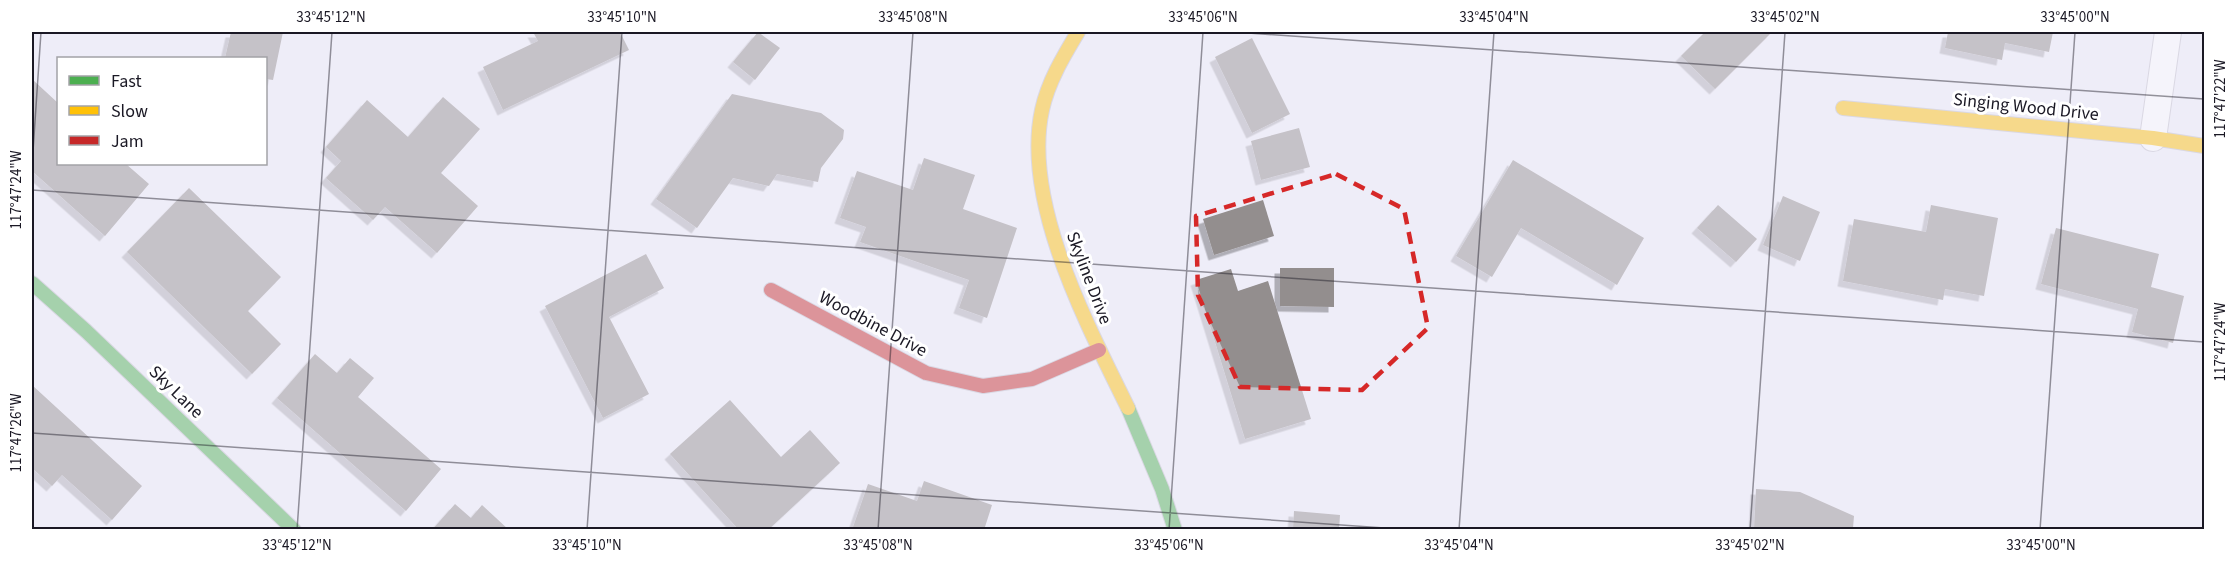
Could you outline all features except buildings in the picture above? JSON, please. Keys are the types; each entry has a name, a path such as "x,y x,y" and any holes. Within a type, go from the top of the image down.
{"street":[{"name":"Skyline Drive","path":"1078,32 1056,71 1042,109 1038,146 1042,188 1051,229 1071,289 1143,440 1166,498 1175,530"},
{"path":"2153,138 2168,32"},
{"name":"Singing Wood Drive","path":"1843,108 2153,138 2205,146"},
{"name":"Sky Lane","path":"32,282 294,530"},
{"name":"Woodbine Drive","path":"771,290 926,373 983,386 1032,379 1099,350"}],"highlighted area":[{"path":"1336,174 1404,209 1428,328 1362,390 1240,387 1198,295 1196,216"}],"traffic: fast":[{"path":"32,283 86,331 294,530"},
{"path":"1128,408 1162,489 1175,530"}],"traffic: slow":[{"path":"1078,32 1052,80 1042,110 1038,146 1041,184 1062,263 1095,340 1128,408"},
{"path":"1843,108 2153,138 2204,146"}],"traffic: jam":[{"path":"771,290 926,373 983,386 1032,379 1099,350"}]}
